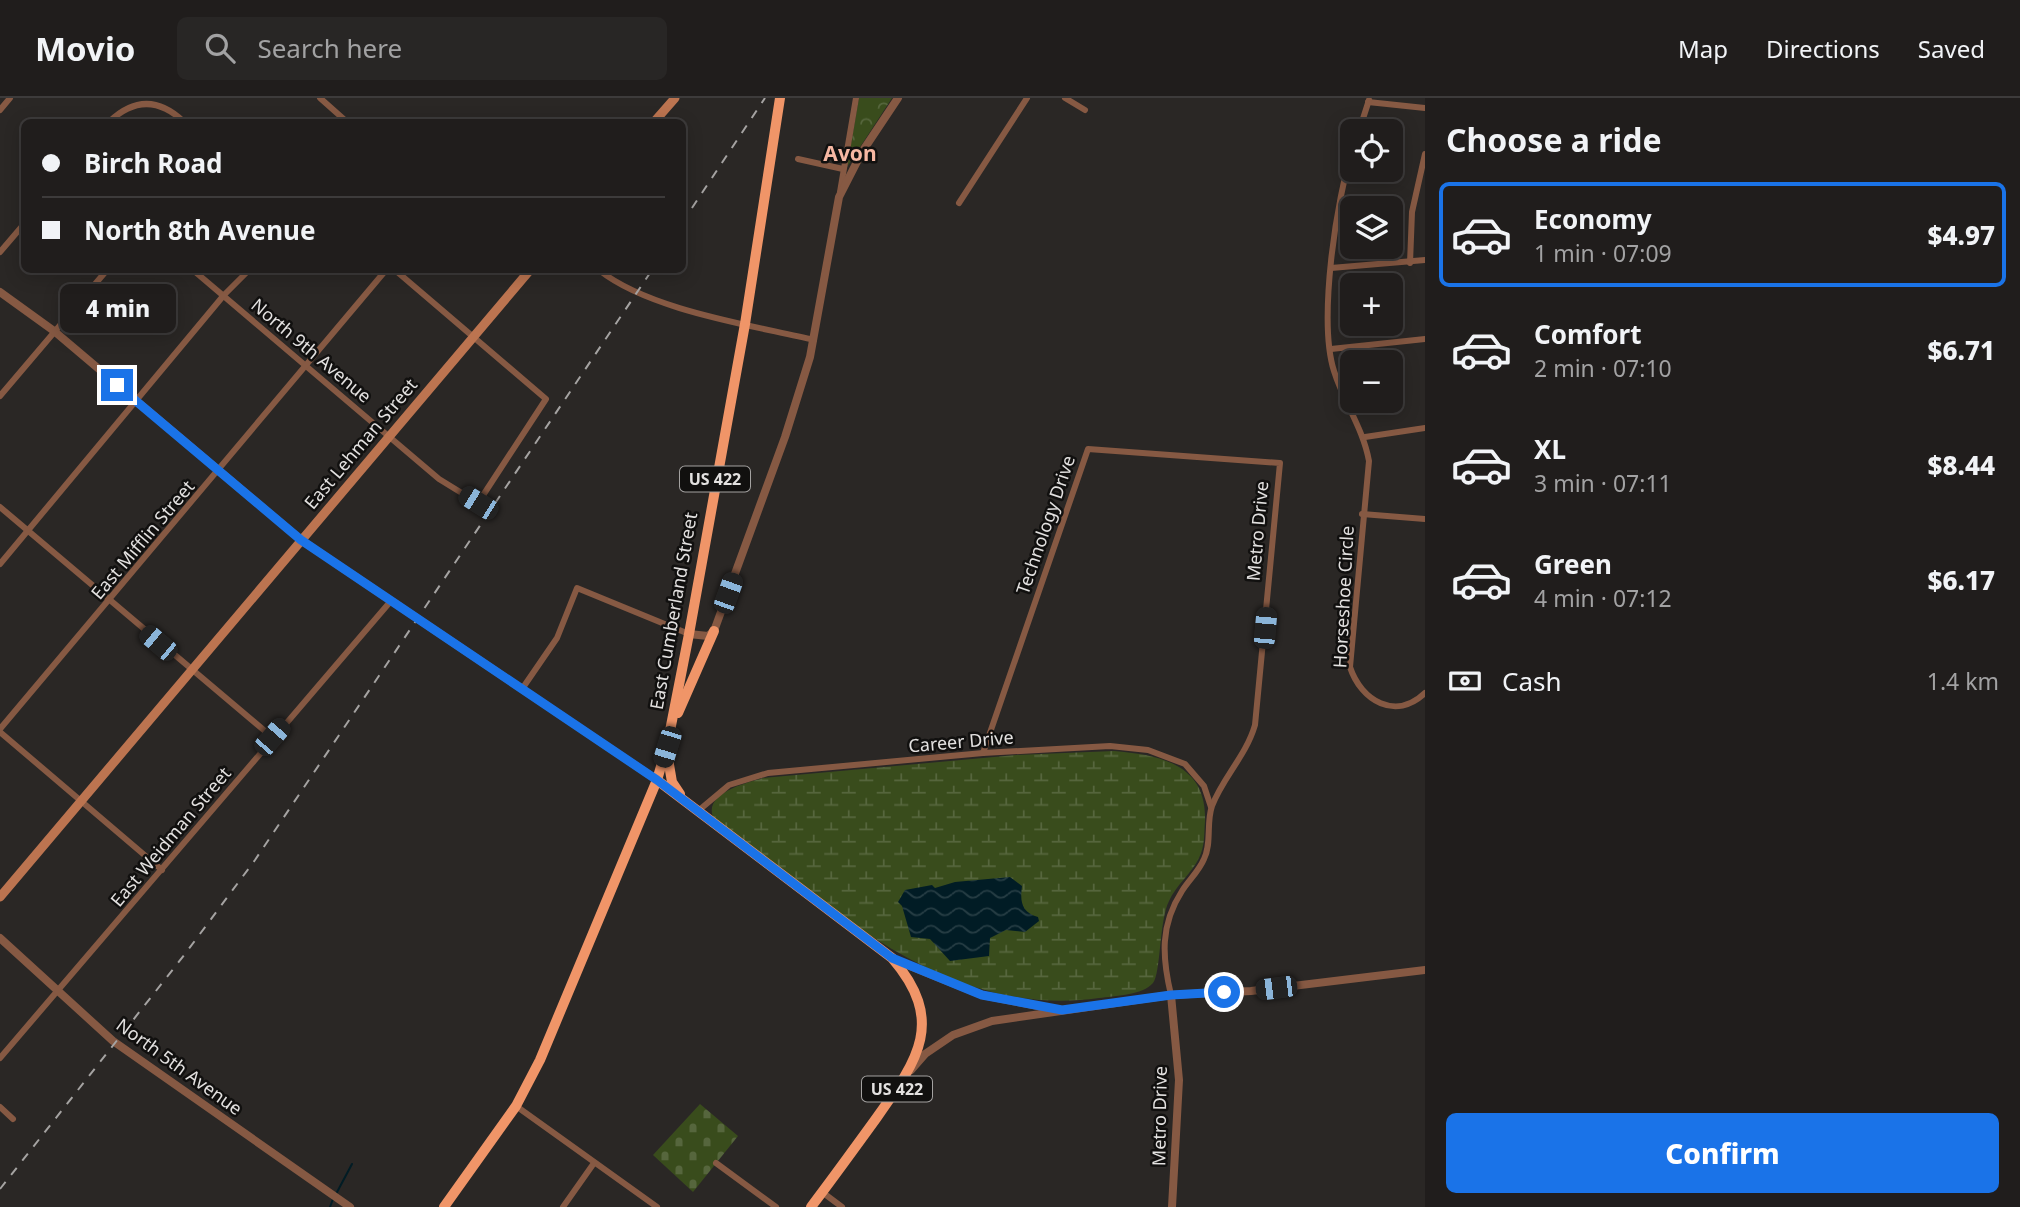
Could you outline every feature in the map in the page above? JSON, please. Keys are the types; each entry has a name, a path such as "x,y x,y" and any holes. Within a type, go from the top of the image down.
{"highway":[{"name":"East Cumberland Street","path":"444,1207 516,1106 554,1031 657,780 667,747 689,634 745,324 779,103"},
{"path":"670,732 714,631"},
{"name":"US 422","path":"667,747 672,782 686,801 892,958 916,990 921,1012 922,1042 910,1071 811,1207"},
{"path":"657,780 686,801"}],"main road":[{"path":"657,119 675,98"},
{"name":"East Lehman Street","path":"0,897 527,273"}],"street":[{"path":"0,110 10,98"},
{"path":"320,98 344,119"},
{"path":"522,689 559,633 577,588 689,634 708,636 714,631 785,437 814,340 856,98"},
{"path":"839,197 862,152 898,98"},
{"path":"959,203 1027,98"},
{"path":"1065,98 1085,110"},
{"path":"1363,119 1369,100 1425,108"},
{"path":"112,119 126,108 148,102 172,110 181,119"},
{"path":"1410,263 1412,212 1425,154"},
{"path":"798,159 843,169"},
{"path":"1343,182 1327,289 1334,371 1365,437 1369,461 1362,514 1425,519"},
{"path":"0,253 21,228"},
{"path":"1331,268 1425,260"},
{"path":"0,396 104,273"},
{"name":"North 9th Avenue","path":"197,273 439,479 478,503 546,399 474,336"},
{"name":"East Mifflin Street","path":"0,730 383,273"},
{"path":"399,273 474,336"},
{"path":"603,273 619,286 745,324 814,340"},
{"path":"0,564 224,295 246,274"},
{"path":"0,292 54,331 301,540 657,780"},
{"path":"1331,349 1425,339"},
{"path":"1365,437 1425,428"},
{"name":"Technology Drive","path":"983,754 1088,449 1280,463"},
{"name":"Metro Drive","path":"1172,1207 1179,1080 1171,995 1163,965 1165,931 1172,908 1208,849 1211,807 1241,760 1255,725 1280,463"},
{"path":"0,507 272,737"},
{"name":"Horseshoe Circle","path":"1362,514 1350,667 1367,697 1392,707 1417,701 1425,693"},
{"name":"East Weidman Street","path":"0,1058 390,602"},
{"path":"0,730 162,870"},
{"name":"Career Drive","path":"698,811 729,785 768,773 1110,746 1148,750 1172,758 1192,771 1207,793 1211,807"},
{"name":"North 5th Avenue","path":"0,938 113,1041 351,1207"},
{"path":"892,958 982,995 1062,1010"},
{"path":"910,1071 925,1054 971,1027 1062,1010 1171,995 1251,991 1425,970"},
{"path":"516,1106 657,1207"},
{"path":"0,1107 13,1119"},
{"path":"563,1207 594,1163"},
{"path":"716,1163 776,1207"},
{"path":"822,1192 842,1207"}],"green space":[{"path":"859,98 892,98 847,167"},
{"path":"1114,751 1148,756 1177,766 1189,775 1198,787 1204,802 1203,844 1199,858 1172,895 1166,910 1156,977 1148,987 1128,994 1042,1000 989,991 939,973 891,948 845,918 713,817 712,809 720,795 737,786 763,778 1016,755"},
{"path":"700,1104 738,1136 693,1192 653,1155"}],"water":[{"path":"1010,877 1022,886 1021,896 1025,909 1038,917 1039,921 1025,932 1006,930 990,938 989,956 950,961 930,939 911,937 902,906 898,902 905,890"}],"waterway":[{"path":"336,1194 352,1164"},
{"path":"330,1207 333,1199"}],"railway":[{"path":"686,217 765,98"},
{"path":"0,1189 185,954 255,860 650,273"}],"district":[{"name":"Avon","path":"850,154"}],"route":[{"path":"117,385 301,540 355,579 657,780 892,958 982,995 1062,1010 1171,995 1224,992"}]}
